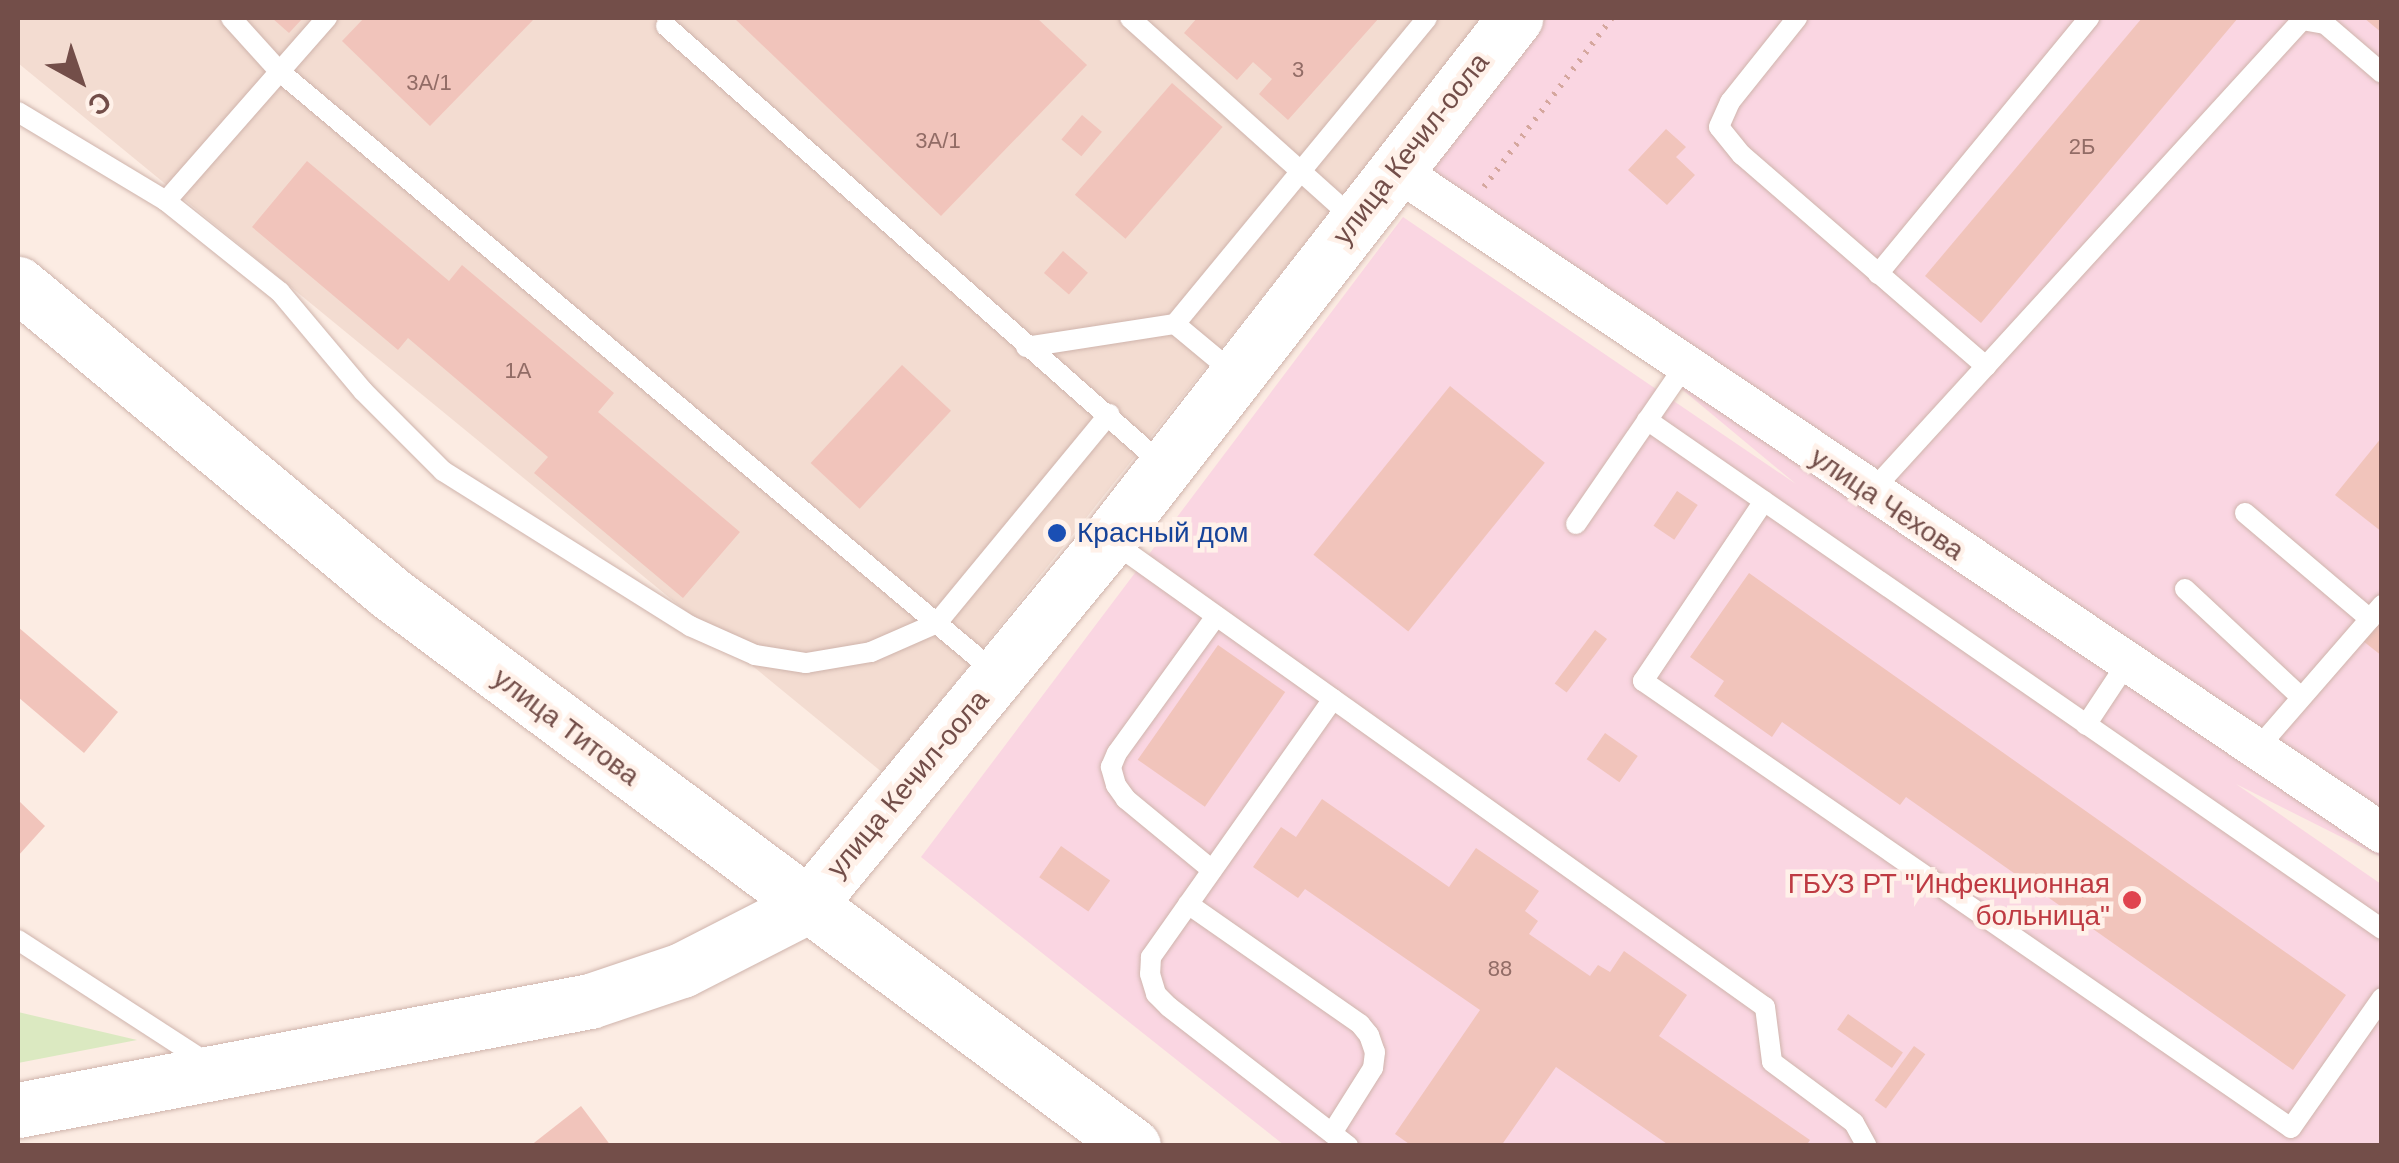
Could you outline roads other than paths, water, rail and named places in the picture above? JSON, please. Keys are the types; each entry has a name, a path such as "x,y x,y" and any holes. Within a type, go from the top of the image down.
{"street":[{"name":"улица Кечил-оола","path":"18,1110 590,1001 682,970 807,906 1108,539 1354,219 1515,18"},
{"name":"улица Чехова","path":"1395,170 2382,834"},
{"name":"улица Титова","path":"18,284 390,593 1133,1146"}],"lane":[{"path":"231,18 279,71 998,676"},
{"path":"166,201 327,18"},
{"path":"1130,18 1354,219"},
{"path":"1026,347 1175,324 1427,18"},
{"path":"1797,18 1730,102 1719,127 1742,156 1986,366"},
{"path":"1878,274 2089,18"},
{"path":"1870,493 2302,20 2326,24 2382,73"},
{"path":"666,26 1165,466"},
{"path":"18,112 166,201 280,292 363,390 443,471 690,626 755,655 806,663 871,652 936,623 1110,414"},
{"path":"1175,324 1236,374"},
{"path":"1576,524 1684,368"},
{"path":"1648,420 2382,929"},
{"path":"1764,501 1643,681 2291,1128 2382,998"},
{"path":"2245,513 2376,612 2257,749"},
{"path":"1108,539 1766,1007 1772,1062 1854,1123 1867,1146"},
{"path":"2185,589 2301,697"},
{"path":"1212,870 1126,799 1116,785 1111,767 1117,753 1216,616"},
{"path":"2086,724 2127,662"},
{"path":"1188,904 1360,1024 1369,1035 1375,1052 1373,1068 1340,1139 1156,994 1150,957 1333,699"},
{"path":"18,940 220,1072"}],"place":[{"name":"Красный дом","path":"1057,533"},
{"name":"ГБУЗ РТ \"Инфекционная больница\"","path":"2132,900"}]}
